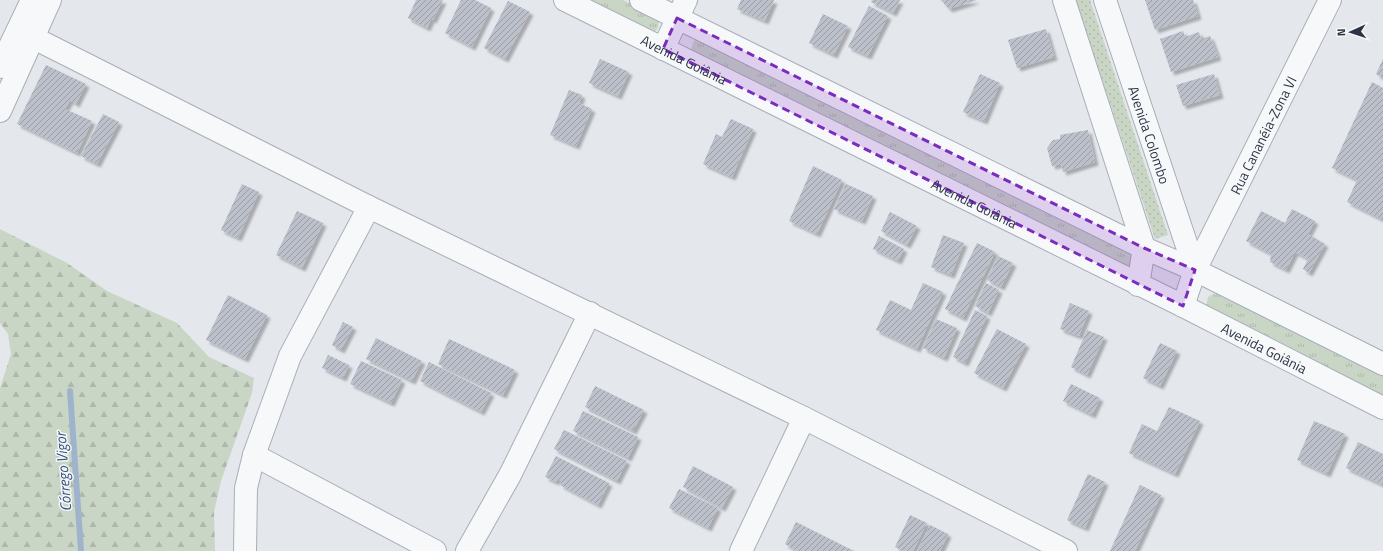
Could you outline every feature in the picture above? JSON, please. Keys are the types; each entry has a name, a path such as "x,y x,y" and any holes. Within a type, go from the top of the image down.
{"street":[{"path":"0,111 26,34 32,0"},
{"path":"0,67 50,0"},
{"name":"Avenida Goiânia","path":"565,0 1183,306 1383,408"},
{"path":"641,0 681,9 1144,248 1195,270 1383,364"},
{"path":"1064,0 1144,248 1138,284"},
{"name":"Avenida Colombo","path":"1105,0 1195,270"},
{"name":"Rua Cananéia-Zona VI","path":"1183,306 1195,270 1330,0"},
{"path":"663,49 681,9"},
{"path":"26,34 369,207 804,418 1066,551"},
{"path":"245,551 246,488 254,455 290,356 369,207"},
{"path":"467,551 510,475 590,313"},
{"path":"741,551 804,418"},
{"path":"254,455 435,551"}],"highlighted area":[{"path":"677,18 1144,248 1195,270 1183,306 663,49"}],"green space":[{"path":"580,0 623,0 657,17 659,20 658,28 654,33"},
{"path":"1076,0 1090,0 1168,235 1155,239"},
{"path":"696,39 1132,252 1135,256 1129,271 691,51 693,42"},
{"path":"0,229 67,263 107,291 177,323 209,357 254,378 252,393 221,481 214,512 215,551 0,551 0,388 11,354 8,334 0,323"},
{"path":"1213,294 1217,294 1383,376 1383,399 1206,307 1208,297"}],"building":[{"path":"416,0 443,0 433,20 431,19 427,28 408,18"},
{"path":"461,0 475,0 491,8 472,47 445,33"},
{"path":"741,0 774,0 765,21 737,9"},
{"path":"872,0 900,0 893,13 871,2"},
{"path":"941,0 977,0 949,9"},
{"path":"1145,0 1193,0 1198,16 1155,30"},
{"path":"508,1 530,12 505,59 484,48"},
{"path":"869,6 888,16 868,56 848,47"},
{"path":"823,14 848,26 834,55 809,43"},
{"path":"1046,29 1054,57 1017,68 1008,40"},
{"path":"1183,31 1185,37 1199,32 1201,39 1210,36 1218,57 1171,72 1160,39"},
{"path":"600,59 629,72 618,96 589,83"},
{"path":"1383,59 1383,78 1376,74"},
{"path":"46,65 86,84 76,104 70,100 65,109 92,121 77,153 17,124"},
{"path":"980,74 1000,83 984,121 963,112"},
{"path":"1214,74 1220,95 1183,106 1176,85"},
{"path":"1372,82 1383,88 1383,215 1381,219 1347,202 1357,180 1332,168"},
{"path":"569,90 582,95 579,103 592,109 576,146 550,135"},
{"path":"103,114 119,122 97,164 81,156"},
{"path":"731,119 753,129 732,177 703,164 716,134 722,137"},
{"path":"1088,130 1095,162 1063,172 1061,164 1052,166 1047,148 1053,140 1060,139 1060,135"},
{"path":"813,166 842,180 817,234 789,221"},
{"path":"242,184 259,192 238,238 221,230"},
{"path":"846,184 873,196 862,221 834,209"},
{"path":"1292,209 1315,221 1308,234 1325,244 1309,273 1303,269 1308,259 1295,252 1286,270 1270,262 1271,254 1246,241 1261,211 1285,223"},
{"path":"297,211 323,223 302,268 276,255"},
{"path":"890,212 917,226 907,245 881,231"},
{"path":"943,235 964,243 951,275 931,267"},
{"path":"879,236 904,249 898,261 873,249"},
{"path":"977,243 995,252 963,318 945,309"},
{"path":"998,256 1013,263 1001,287 987,280"},
{"path":"923,283 943,292 917,349 876,330 890,300 911,310"},
{"path":"986,283 999,290 988,313 975,306"},
{"path":"228,295 267,315 245,359 206,340"},
{"path":"1070,303 1089,311 1079,336 1060,329"},
{"path":"975,310 987,316 965,363 953,357"},
{"path":"936,319 957,328 944,358 923,348"},
{"path":"343,322 353,327 341,350 332,345"},
{"path":"997,329 1026,344 1003,388 974,373"},
{"path":"1087,330 1104,337 1087,375 1071,367"},
{"path":"376,338 422,361 412,381 366,359"},
{"path":"449,339 515,370 503,395 438,364"},
{"path":"1160,343 1177,351 1160,386 1143,378"},
{"path":"328,355 349,365 343,378 322,368"},
{"path":"361,361 402,380 391,403 350,384"},
{"path":"429,362 491,393 481,412 420,381"},
{"path":"1071,384 1100,398 1092,415 1063,401"},
{"path":"595,386 644,410 633,431 585,407"},
{"path":"1169,407 1200,421 1175,474 1129,453 1142,424 1157,431"},
{"path":"583,411 638,437 628,458 573,431"},
{"path":"1314,421 1345,434 1327,474 1297,460"},
{"path":"564,430 627,461 617,481 554,449"},
{"path":"1358,442 1383,454 1383,485 1346,468"},
{"path":"556,456 609,483 598,505 560,485 562,481 557,479 556,482 545,477"},
{"path":"693,466 733,487 722,508 683,487"},
{"path":"1088,474 1105,482 1085,528 1067,520"},
{"path":"1140,485 1161,495 1135,551 1110,551"},
{"path":"679,489 718,508 708,528 669,508"},
{"path":"910,515 927,523 913,551 903,551 895,547"},
{"path":"796,522 854,551 797,551 785,544"},
{"path":"930,525 948,534 940,551 917,551"}],"waterway":[{"name":"Córrego Vigor","path":"70,391 81,551"}]}
